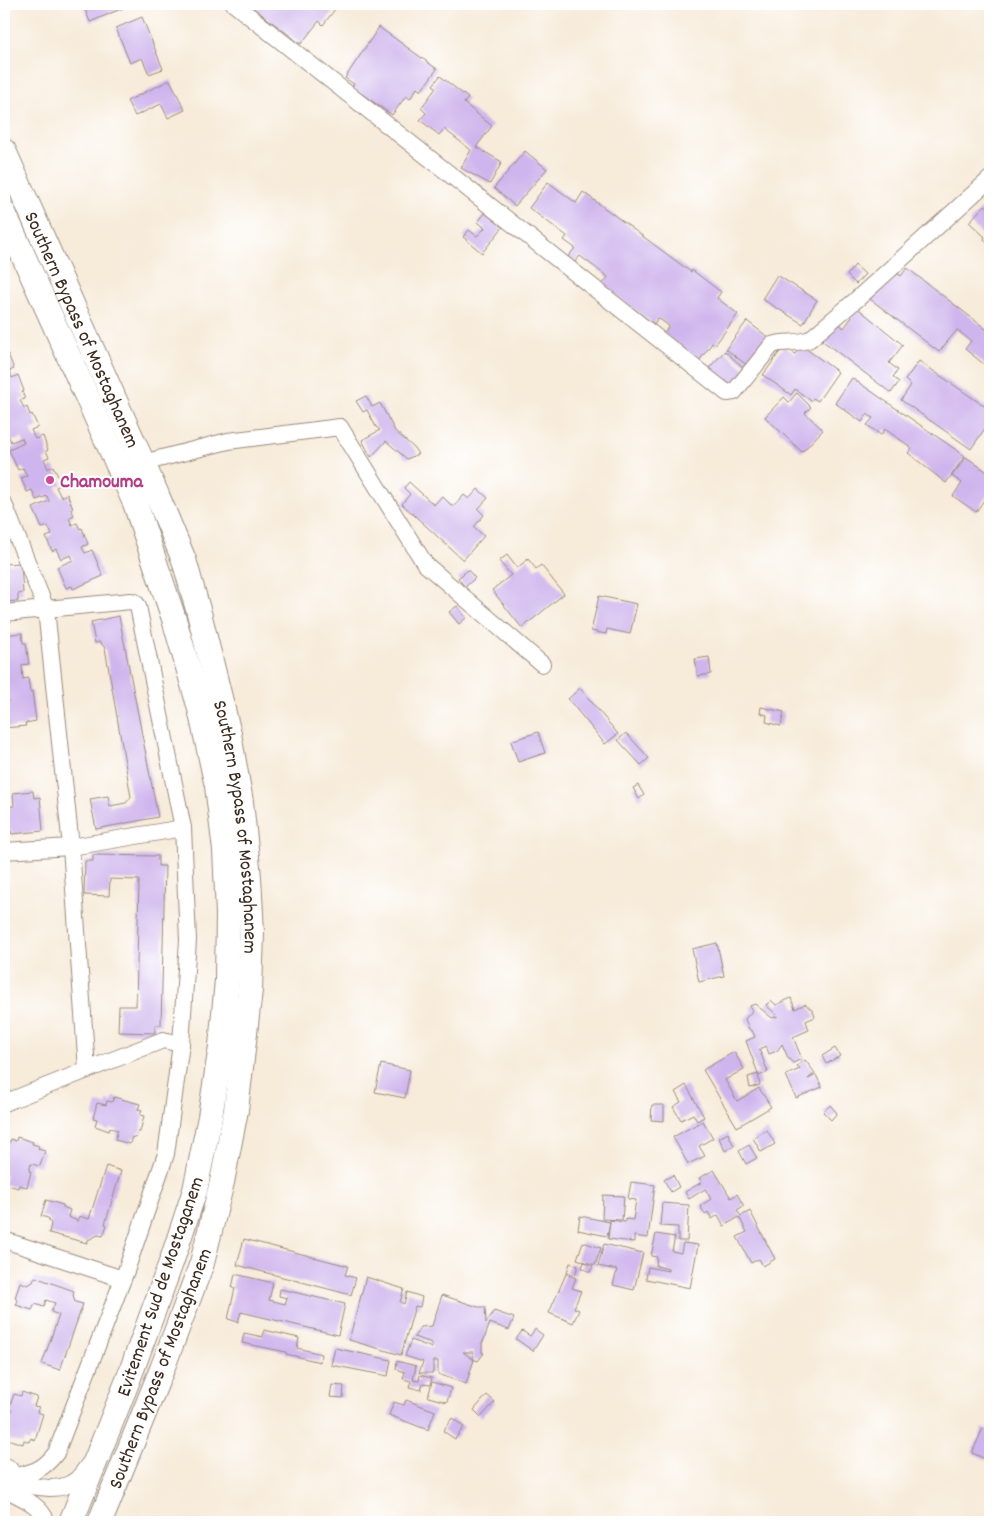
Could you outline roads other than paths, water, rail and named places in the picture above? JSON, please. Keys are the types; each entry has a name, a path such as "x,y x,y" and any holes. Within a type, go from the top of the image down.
{"highway":[{"name":"Southern Bypass of Mostaghanem","path":"4,151 143,463 184,560 230,734 250,877 252,933 250,990 236,1110 222,1182 202,1263 162,1369 100,1522"},
{"name":"Evitement Sud de Mostaganem","path":"4,213 135,502 174,619 200,710 217,786 225,850 228,914 227,980 221,1046 210,1117 195,1190 172,1260 128,1380 70,1522"}],"street":[{"path":"234,4 727,393 734,392 772,345 779,342 803,342 810,339 990,180"},
{"path":"143,463 228,441 340,427 425,564 542,664"},
{"path":"4,504 46,609 71,847 87,1070"},
{"path":"4,614 131,601 138,606 183,828 188,940 181,1044 166,1154 123,1279 56,1453 48,1463 38,1470 9,1482"},
{"path":"4,851 71,847 183,828"},
{"path":"4,1103 163,1040 181,1044"},
{"path":"4,1240 123,1279"},
{"path":"9,1482 38,1487 65,1486 76,1480 97,1455"},
{"path":"9,1482 42,1511 47,1522"}],"place":[{"name":"Chamouma","path":"50,480"}]}
